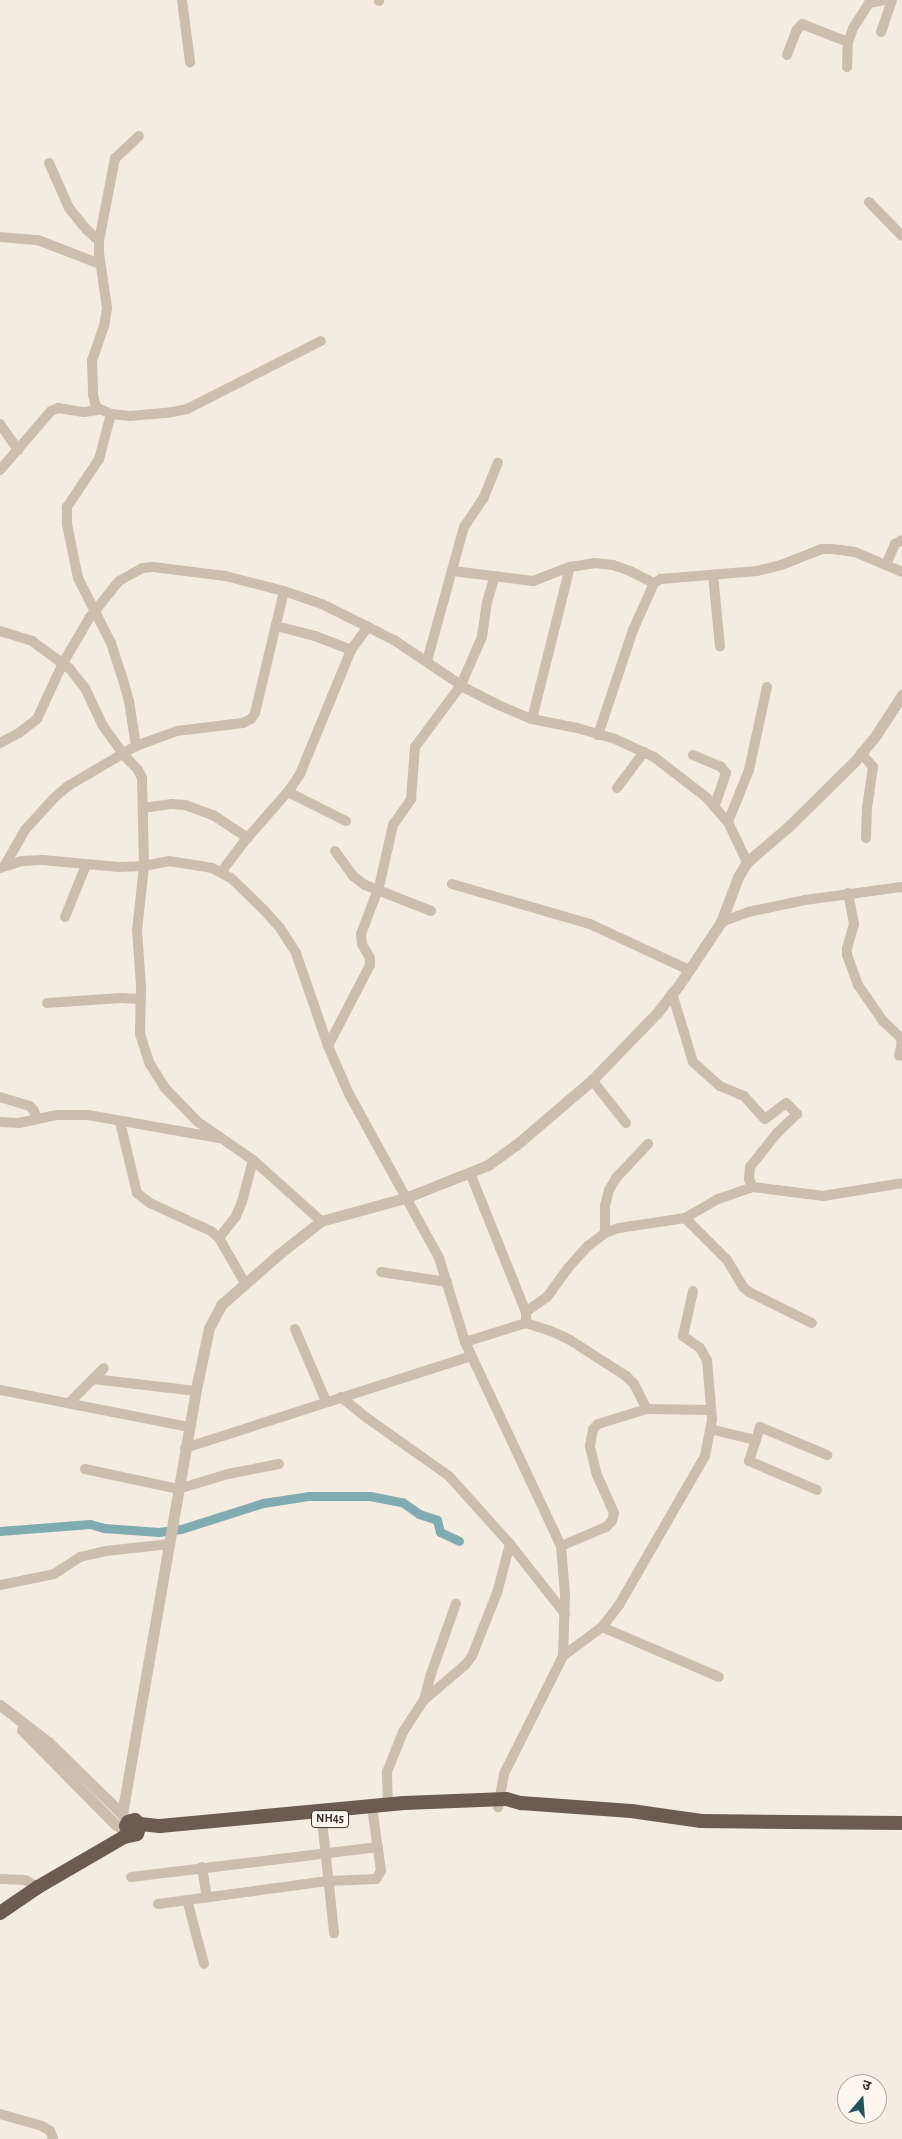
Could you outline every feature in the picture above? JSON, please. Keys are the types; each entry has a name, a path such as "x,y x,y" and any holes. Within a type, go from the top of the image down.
{"highway":[{"name":"NH45","path":"131,1826 188,1824 388,1805 498,1803 583,1806 732,1823 902,1823"},
{"name":"NH45","path":"131,1826 150,1835 260,1827 373,1814 498,1803"},
{"path":"0,1913 131,1826"}],"street":[{"path":"182,0 190,62"},
{"path":"847,68 850,34 868,3 885,0"},
{"path":"882,32 892,0"},
{"path":"788,55 796,31 802,24 848,42"},
{"path":"100,410 94,398 91,371 107,308 100,264 99,241 115,158 139,136"},
{"path":"49,164 69,208 86,229 99,241"},
{"path":"868,202 902,236"},
{"path":"0,237 38,240 100,264"},
{"path":"0,470 54,409 84,412 100,410 110,414 148,416 188,409 321,341"},
{"path":"110,414 99,459 89,477 71,501 66,513 73,565 111,643 126,690 136,746"},
{"path":"0,424 18,450"},
{"path":"427,661 464,527 484,496 498,463"},
{"path":"886,565 895,544 902,540"},
{"path":"453,571 533,581 570,567 594,563 613,565 654,582 769,569 822,549 850,551 902,572"},
{"path":"0,743 19,734 37,719 63,663 95,610 119,581 142,568 153,567 225,576 284,591 322,604 368,627 427,661 461,685 496,704 532,719 630,744 695,788 714,807 728,822 747,862"},
{"path":"532,719 570,567"},
{"path":"713,575 720,647"},
{"path":"328,1046 370,966 370,958 362,944 361,934 377,892 393,825 414,792 413,756 415,747 461,685 482,637 487,602 495,576"},
{"path":"598,735 633,630 654,582"},
{"path":"2,866 25,830 54,798 68,786 124,755 136,746 177,731 243,722 251,719 255,713 284,591"},
{"path":"276,626 315,636 351,650"},
{"path":"222,871 288,792 307,757 327,704 351,650 368,627"},
{"path":"0,631 32,641 63,663 85,688 103,726 124,755 138,770 142,778 144,866 137,930 141,999 140,1034 146,1056 156,1076 192,1116 221,1139 253,1160 321,1221"},
{"path":"728,822 749,770 767,687"},
{"path":"131,1826 141,1711 154,1624 170,1544 188,1427 214,1317 230,1295 321,1221 405,1198 488,1165 516,1145 592,1080 657,1013 689,970 721,922 738,877 747,862 788,827 861,753 876,735 902,695"},
{"path":"617,788 644,752"},
{"path":"861,753 873,767 866,808 866,838"},
{"path":"693,755 721,767 726,774 714,807"},
{"path":"288,792 346,821"},
{"path":"143,808 171,804 185,805 213,815 248,838"},
{"path":"335,851 353,876 377,892 431,911"},
{"path":"2,866 43,860 86,865 144,866 169,861 222,871 264,910 290,941 296,953 328,1046 349,1094 438,1258 465,1342 561,1546 565,1614 564,1656 508,1766 498,1803"},
{"path":"65,917 86,865"},
{"path":"452,884 590,924 689,970"},
{"path":"721,922 759,909 848,893 902,887"},
{"path":"848,893 854,924 847,948 848,955 858,986 883,1021 901,1036 902,1042 899,1056"},
{"path":"672,993 693,1062 720,1086 744,1096 765,1119 786,1103 797,1114 777,1133 750,1167 749,1179 753,1186"},
{"path":"47,1002 120,998 141,999"},
{"path":"592,1080 626,1123"},
{"path":"0,1097 30,1106 37,1118"},
{"path":"0,1122 18,1123 57,1115 88,1115 221,1139"},
{"path":"120,1122 137,1193 150,1203 203,1227 219,1238 246,1283"},
{"path":"605,1233 605,1206 609,1190 616,1178 648,1144"},
{"path":"219,1238 239,1209 253,1160"},
{"path":"470,1173 526,1312 526,1324"},
{"path":"526,1312 547,1297 579,1254 605,1233 619,1228 685,1218 718,1199 753,1186 823,1196 902,1183"},
{"path":"685,1218 727,1260 742,1287 812,1324"},
{"path":"381,1272 447,1282"},
{"path":"564,1656 602,1627 619,1605 705,1456 710,1429 707,1360 700,1348 683,1336 693,1291"},
{"path":"465,1342 526,1324 570,1340 626,1376 634,1384 647,1409"},
{"path":"295,1329 326,1402"},
{"path":"185,1448 471,1356"},
{"path":"69,1403 104,1368"},
{"path":"93,1379 196,1391"},
{"path":"0,1390 188,1427"},
{"path":"341,1397 367,1418 449,1476 510,1544 565,1614"},
{"path":"561,1546 606,1528 614,1517 592,1460 590,1446 593,1429 606,1420 647,1409 710,1410"},
{"path":"817,1490 749,1461 755,1440 760,1427 827,1456"},
{"path":"710,1429 755,1440"},
{"path":"85,1469 178,1489 228,1474 279,1464"},
{"path":"0,1585 54,1574 80,1557 106,1551 170,1544"},
{"path":"388,1805 387,1772 403,1732 424,1700 465,1665 472,1656 497,1593 510,1544"},
{"path":"424,1700 430,1677 456,1604"},
{"path":"602,1627 719,1677"},
{"path":"0,1705 48,1742 131,1826"},
{"path":"0,1714 31,1737 115,1824 131,1826"},
{"path":"158,1904 329,1881 378,1878 381,1871 373,1814"},
{"path":"322,1820 334,1933"},
{"path":"131,1877 378,1847"},
{"path":"202,1867 208,1898"},
{"path":"0,1879 25,1880 38,1887"},
{"path":"187,1900 204,1964"},
{"path":"0,2114 42,2126 50,2131 54,2139"}],"waterway":[{"path":"0,1531 90,1524 104,1528 159,1532 181,1529 263,1503 309,1496 370,1496 402,1502 419,1514 437,1520 440,1532 459,1541"}]}
